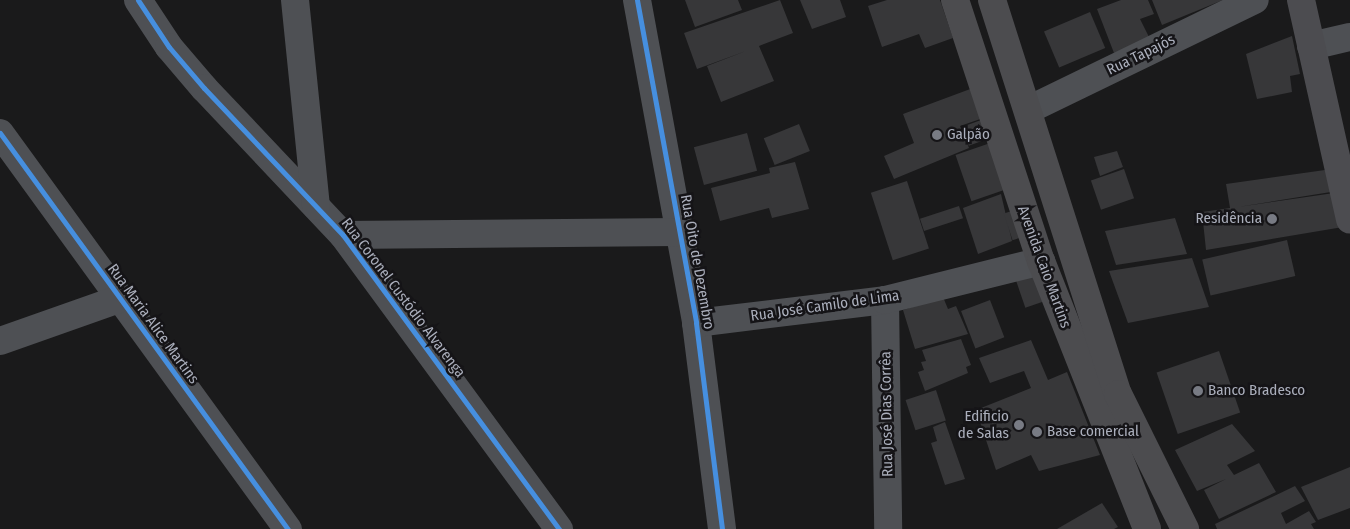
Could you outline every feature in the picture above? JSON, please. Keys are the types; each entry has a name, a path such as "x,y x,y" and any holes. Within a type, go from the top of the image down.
{"highway":[{"path":"1302,0 1350,220"}],"main road":[{"name":"Avenida Caio Martins","path":"955,0 1040,261 1147,529"},
{"name":"Avenida Caio Martins","path":"992,0 1118,394 1185,529"}],"street":[{"name":"Rua Coronel Custódio Alvarenga","path":"138,0 169,47 343,235 559,529"},
{"path":"295,0 316,206"},
{"name":"Rua Oito de Dezembro","path":"637,0 696,323 722,529"},
{"name":"Rua Tapajós","path":"1028,110 1255,0"},
{"path":"1311,46 1350,37"},
{"name":"Rua Maria Alice Martins","path":"0,134 288,529"},
{"path":"343,235 678,232"},
{"name":"Rua José Camilo de Lima","path":"696,323 885,300 1040,261"},
{"path":"0,342 119,299"},
{"name":"Rua José Dias Corrêa","path":"885,300 888,529"}],"building":[{"path":"685,0 738,0 742,10 695,27"},
{"path":"780,0 793,33 759,46 774,81 721,102 707,66 746,51 697,69 684,33"},
{"path":"800,0 840,0 846,17 812,29"},
{"path":"887,0 940,0 953,38 925,48 919,34 882,47 868,6"},
{"path":"1121,0 1148,0 1154,14 1140,19 1150,39 1114,53 1097,9"},
{"path":"1152,0 1223,0 1162,25"},
{"path":"1090,12 1105,48 1059,67 1044,32"},
{"path":"1292,36 1300,74 1290,76 1292,92 1257,99 1246,54"},
{"name":"Galpão","path":"981,85 992,115 960,126 969,148 894,179 884,156 914,143 903,114"},
{"path":"992,116 999,135 969,146 962,127"},
{"path":"799,124 810,151 775,165 764,138"},
{"path":"747,133 757,171 704,185 694,147"},
{"path":"999,140 1015,186 971,201 956,155"},
{"path":"1117,151 1123,167 1100,176 1094,157"},
{"path":"795,162 809,209 772,218 769,208 720,221 711,188 770,173 769,168"},
{"path":"1124,169 1134,198 1101,210 1091,180"},
{"name":"Residência","path":"1332,169 1337,191 1238,207 1334,193 1343,227 1206,250 1202,212 1230,208 1226,184"},
{"path":"907,181 929,249 893,260 871,193"},
{"path":"1001,194 1012,241 978,254 963,208"},
{"path":"959,206 963,218 924,231 920,219"},
{"path":"1021,208 1030,235 1013,240 1004,214"},
{"name":"Residência","path":"1175,218 1187,254 1116,265 1105,231"},
{"name":"Residência","path":"1287,240 1295,276 1211,296 1202,260"},
{"path":"1192,258 1209,307 1128,323 1109,271"},
{"path":"1041,261 1054,298 1025,308 1013,271"},
{"path":"943,297 948,309 956,306 968,334 915,349 903,310"},
{"path":"990,300 1004,337 975,348 961,311"},
{"path":"961,339 971,365 966,367 968,373 925,391 918,372 924,370 921,362 926,361 922,350"},
{"name":"Base comercial","path":"1031,340 1048,380 1067,372 1100,455 1039,471 1031,455 996,470 976,410 1031,388 1024,371 990,383 979,358"},
{"name":"Banco Bradesco","path":"1219,351 1240,412 1178,434 1157,372"},
{"path":"936,390 946,420 915,430 906,400"},
{"path":"945,422 965,479 945,485 931,443 937,441 933,427"},
{"path":"1232,424 1255,451 1227,465 1234,475 1259,463 1276,492 1219,519 1204,490 1226,479 1197,491 1175,450"},
{"path":"1350,467 1350,508 1318,520 1301,487"},
{"path":"1295,486 1305,501 1281,513 1286,524 1309,511 1316,522 1311,524 1314,529 1217,529 1215,524"},
{"path":"1102,503 1118,527 1114,529 1057,529"}],"cycle path":[{"path":"138,0 169,47 204,88 343,235 559,529"},
{"path":"637,0 696,323 722,529"},
{"path":"0,133 288,529"}],"place":[{"name":"Galpão","path":"937,135"},
{"name":"Residência","path":"1272,219"},
{"name":"Banco Bradesco","path":"1198,391"},
{"name":"Edificio de Salas","path":"1019,425"},
{"name":"Base comercial","path":"1037,432"}]}
